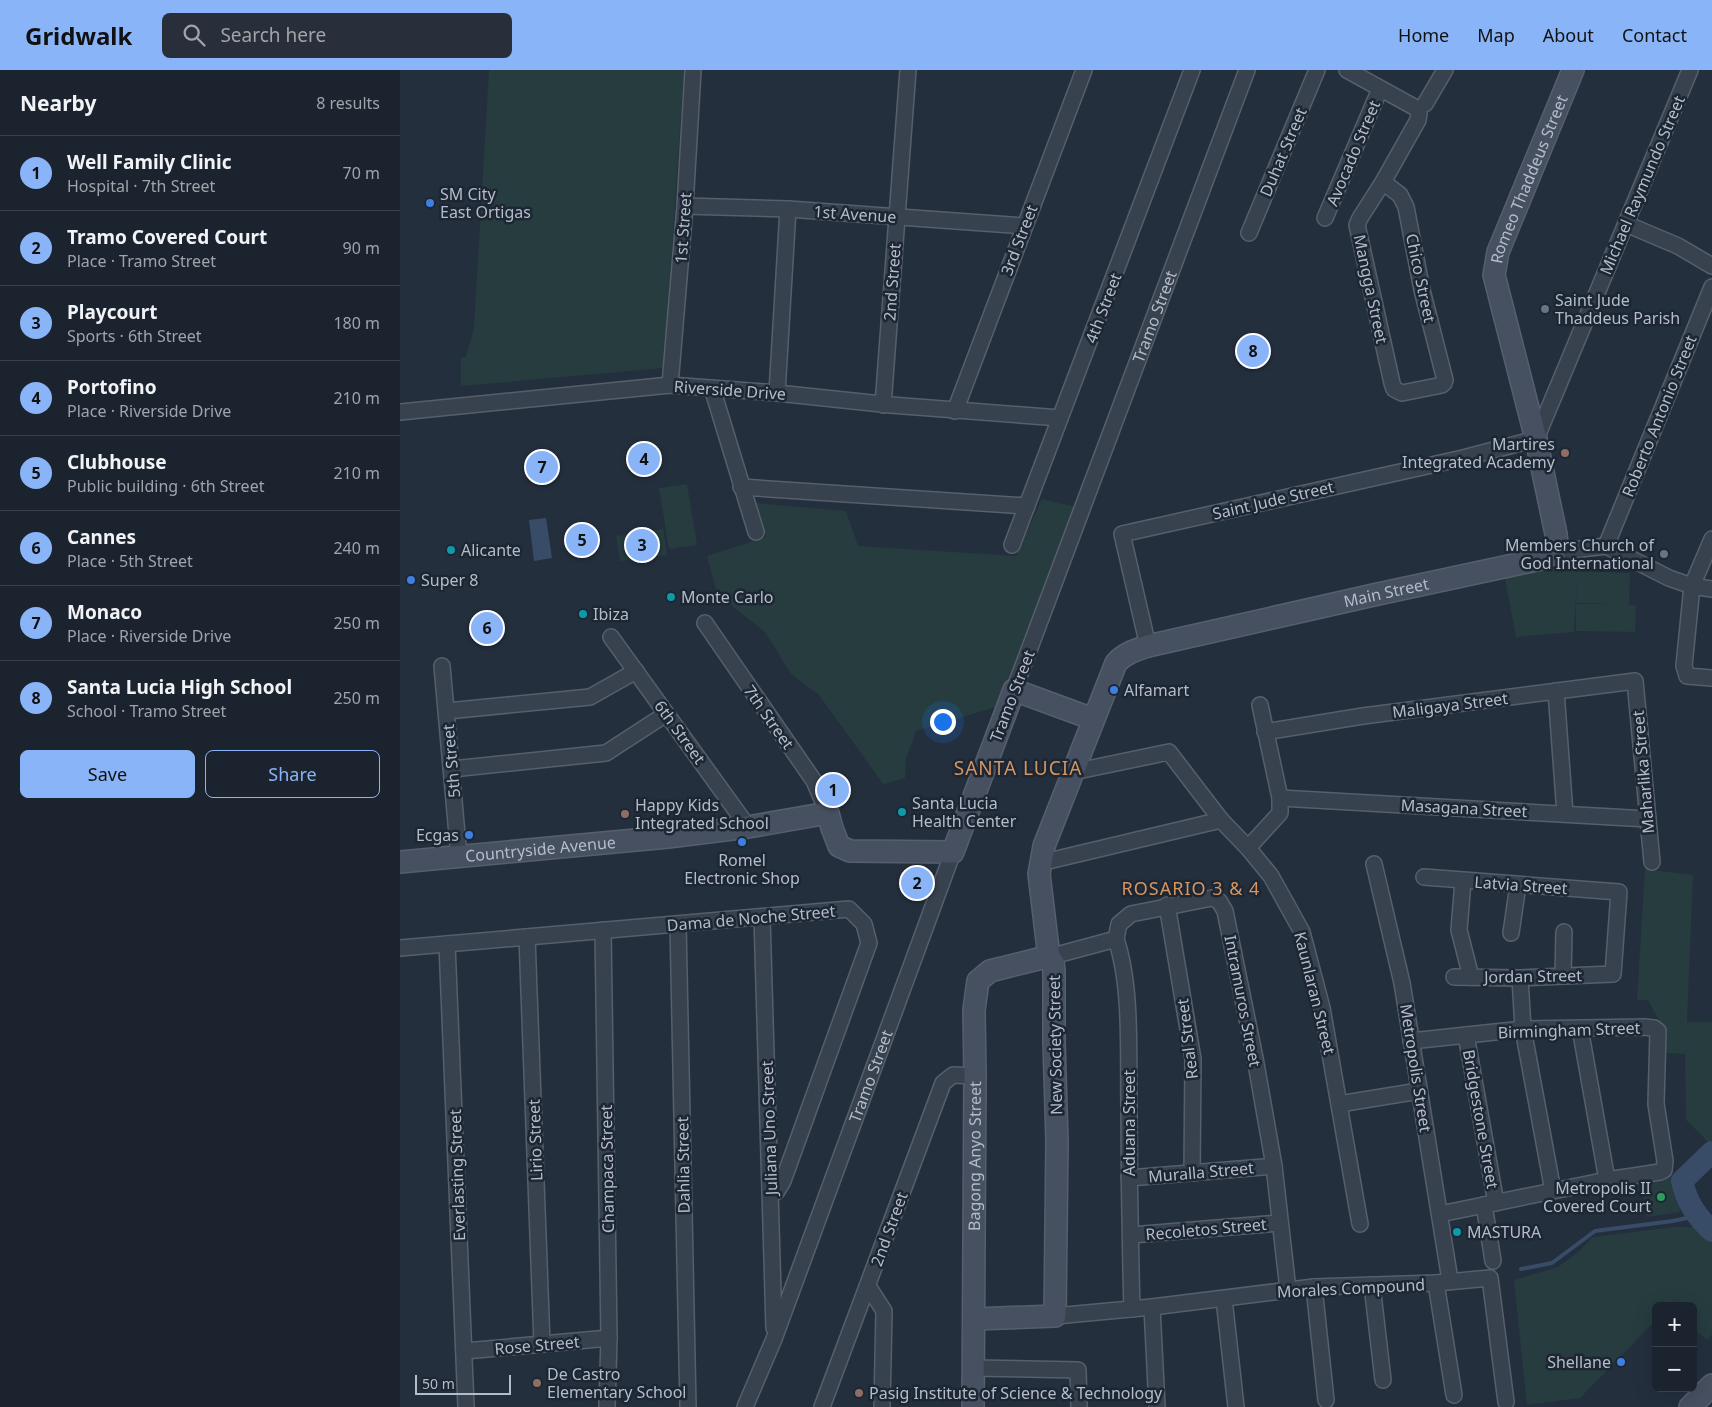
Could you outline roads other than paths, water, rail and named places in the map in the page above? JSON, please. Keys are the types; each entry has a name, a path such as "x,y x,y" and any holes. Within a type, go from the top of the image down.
{"street":[{"name":"1st Street","path":"670,385 685,206 693,70"},
{"name":"2nd Street","path":"883,405 908,70"},
{"name":"3rd Street","path":"955,411 1084,70"},
{"name":"4th Street","path":"1012,545 1192,70"},
{"name":"Tramo Street","path":"745,1407 774,1339 953,852 1247,70"},
{"name":"Duhat Street","path":"1249,233 1317,70"},
{"path":"1346,70 1380,89"},
{"path":"1425,104 1445,70"},
{"name":"Romeo Thaddeus Street","path":"1555,552 1557,544 1556,534 1536,439 1494,275 1498,252 1573,70"},
{"name":"Michael Raymundo Street","path":"1536,439 1690,70"},
{"name":"Mangga Street","path":"1380,89 1416,108 1419,114 1418,120 1357,225 1392,383"},
{"name":"Avocado Street","path":"1325,218 1380,89"},
{"name":"Chico Street","path":"1383,182 1400,195 1406,207 1422,290 1444,383 1402,393 1394,389 1392,383"},
{"name":"1st Avenue","path":"685,206 788,209 1024,226"},
{"path":"778,393 788,209"},
{"path":"1626,224 1678,246 1712,266"},
{"name":"Roberto Antonio Street","path":"1606,546 1712,287"},
{"name":"Riverside Drive","path":"400,412 670,385 778,393 883,405 1060,418"},
{"path":"712,388 756,532"},
{"name":"Saint Jude Street","path":"1148,646 1122,534 1463,458 1536,439"},
{"path":"741,487 1027,506"},
{"path":"1712,539 1692,586 1684,666 1688,676 1712,678"},
{"path":"1606,546 1669,578 1692,586 1712,588"},
{"name":"Main Street","path":"1093,719 1116,663 1121,657 1148,646 1541,559 1555,552 1606,546"},
{"name":"7th Street","path":"705,623 814,782 828,813"},
{"name":"6th Street","path":"611,637 748,827"},
{"name":"5th Street","path":"442,666 459,857"},
{"path":"447,711 590,696 636,671"},
{"name":"Maligaya Street","path":"1265,732 1363,716 1635,681"},
{"name":"Maharlika Street","path":"1635,681 1652,862"},
{"path":"1014,690 1093,719"},
{"path":"1556,691 1565,814"},
{"path":"1248,848 1280,813 1280,798 1260,705"},
{"path":"452,770 606,753 666,714"},
{"name":"New Society Street","path":"1055,1316 1057,1141 1054,971 1053,962 1049,957 1039,874 1044,846 1093,719"},
{"name":"Kaunlaran Street","path":"1073,772 1169,752 1221,820 1271,876 1302,932 1322,1008 1360,1224"},
{"name":"Masagana Street","path":"1280,798 1648,819"},
{"path":"828,813 839,846 850,851 953,852"},
{"name":"Countryside Avenue","path":"400,862 668,838 828,813"},
{"path":"1040,863 1221,820"},
{"name":"Metropolis Street","path":"1374,864 1402,983 1450,1274"},
{"name":"Latvia Street","path":"1424,877 1619,892 1613,974"},
{"path":"1463,880 1459,930 1471,977"},
{"path":"1511,933 1518,885"},
{"name":"Intramuros Street","path":"1116,939 1119,924 1131,914 1212,898 1219,901 1225,911 1255,1058 1274,1166 1288,1290"},
{"name":"Real Street","path":"1167,906 1193,1059 1192,1173"},
{"name":"Dama de Noche Street","path":"400,948 849,910 864,924 869,943 783,1181 778,1191 771,1195"},
{"name":"Juliana Uno Street","path":"762,917 774,1339"},
{"name":"Dahlia Street","path":"678,924 688,1407"},
{"name":"Champaca Street","path":"603,930 609,1338 607,1407"},
{"path":"1563,976 1564,932"},
{"name":"Lirio Street","path":"528,937 542,1344"},
{"path":"1049,957 1116,939"},
{"name":"Aduana Street","path":"1116,939 1122,957 1128,1025 1132,1309"},
{"name":"Everlasting Street","path":"446,944 466,1407"},
{"name":"Bagong Anyo Street","path":"973,1407 974,1010 978,981 990,971 1049,957"},
{"name":"Jordan Street","path":"1454,977 1520,978 1613,974"},
{"path":"1520,978 1523,1029 1553,1191"},
{"name":"Birmingham Street","path":"1411,1041 1523,1029 1644,1026 1658,1031 1656,1104 1666,1168 1660,1172 1607,1180 1440,1214"},
{"path":"1580,1028 1607,1180"},
{"name":"Bridgestone Street","path":"1466,1035 1490,1204 1493,1260"},
{"name":"2nd Street","path":"822,1407 943,1084 953,1075 975,1076"},
{"path":"1339,1104 1419,1091"},
{"name":"Muralla Street","path":"1129,1178 1274,1166"},
{"name":"Recoletos Street","path":"1131,1235 1280,1223"},
{"name":"Morales Compound","path":"1055,1316 1218,1300 1314,1287 1436,1283 1490,1278 1506,1402"},
{"path":"1436,1283 1454,1395"},
{"path":"1372,1285 1383,1380"},
{"path":"868,1286 884,1311 882,1407"},
{"path":"1314,1287 1326,1400"},
{"path":"1218,1300 1236,1407"},
{"path":"1152,1307 1157,1407"},
{"path":"974,1319 1055,1316"},
{"name":"Rose Street","path":"465,1351 609,1338"},
{"path":"974,1368 1078,1370 1079,1407"},
{"path":"1690,1407 1712,1385"}],"water":[{"path":"546,518 552,558 534,561 529,520"}],"waterway":[{"path":"1712,1152 1682,1181 1693,1209 1712,1231"},
{"path":"1521,1269 1552,1263 1595,1231 1673,1221 1696,1216"}],"place":[{"name":"SM City East Ortigas","path":"430,203"},
{"name":"Saint Jude Thaddeus Parish","path":"1545,309"},
{"name":"Santa Lucia High School","path":"1253,351"},
{"name":"Martires Integrated Academy","path":"1565,453"},
{"name":"Portofino","path":"644,459"},
{"name":"Monaco","path":"542,467"},
{"name":"Clubhouse","path":"582,540"},
{"name":"Playcourt","path":"642,545"},
{"name":"Alicante","path":"451,550"},
{"name":"Members Church of God International","path":"1664,554"},
{"name":"Super 8","path":"411,580"},
{"name":"Monte Carlo","path":"671,597"},
{"name":"Ibiza","path":"583,614"},
{"name":"Cannes","path":"487,628"},
{"name":"Alfamart","path":"1114,690"},
{"name":"Well Family Clinic","path":"833,790"},
{"name":"Santa Lucia Health Center","path":"902,812"},
{"name":"Happy Kids Integrated School","path":"625,814"},
{"name":"Ecgas","path":"469,835"},
{"name":"Romel Electronic Shop","path":"742,842"},
{"name":"Tramo Covered Court","path":"917,883"},
{"name":"Metropolis II Covered Court","path":"1661,1197"},
{"name":"MASTURA","path":"1457,1232"},
{"name":"Shellane","path":"1621,1362"},
{"name":"De Castro Elementary School","path":"537,1383"},
{"name":"Pasig Institute of Science & Technology","path":"859,1393"}],"district":[{"name":"SANTA LUCIA","path":"1018,768"},
{"name":"ROSARIO 3 & 4","path":"1191,889"}]}
